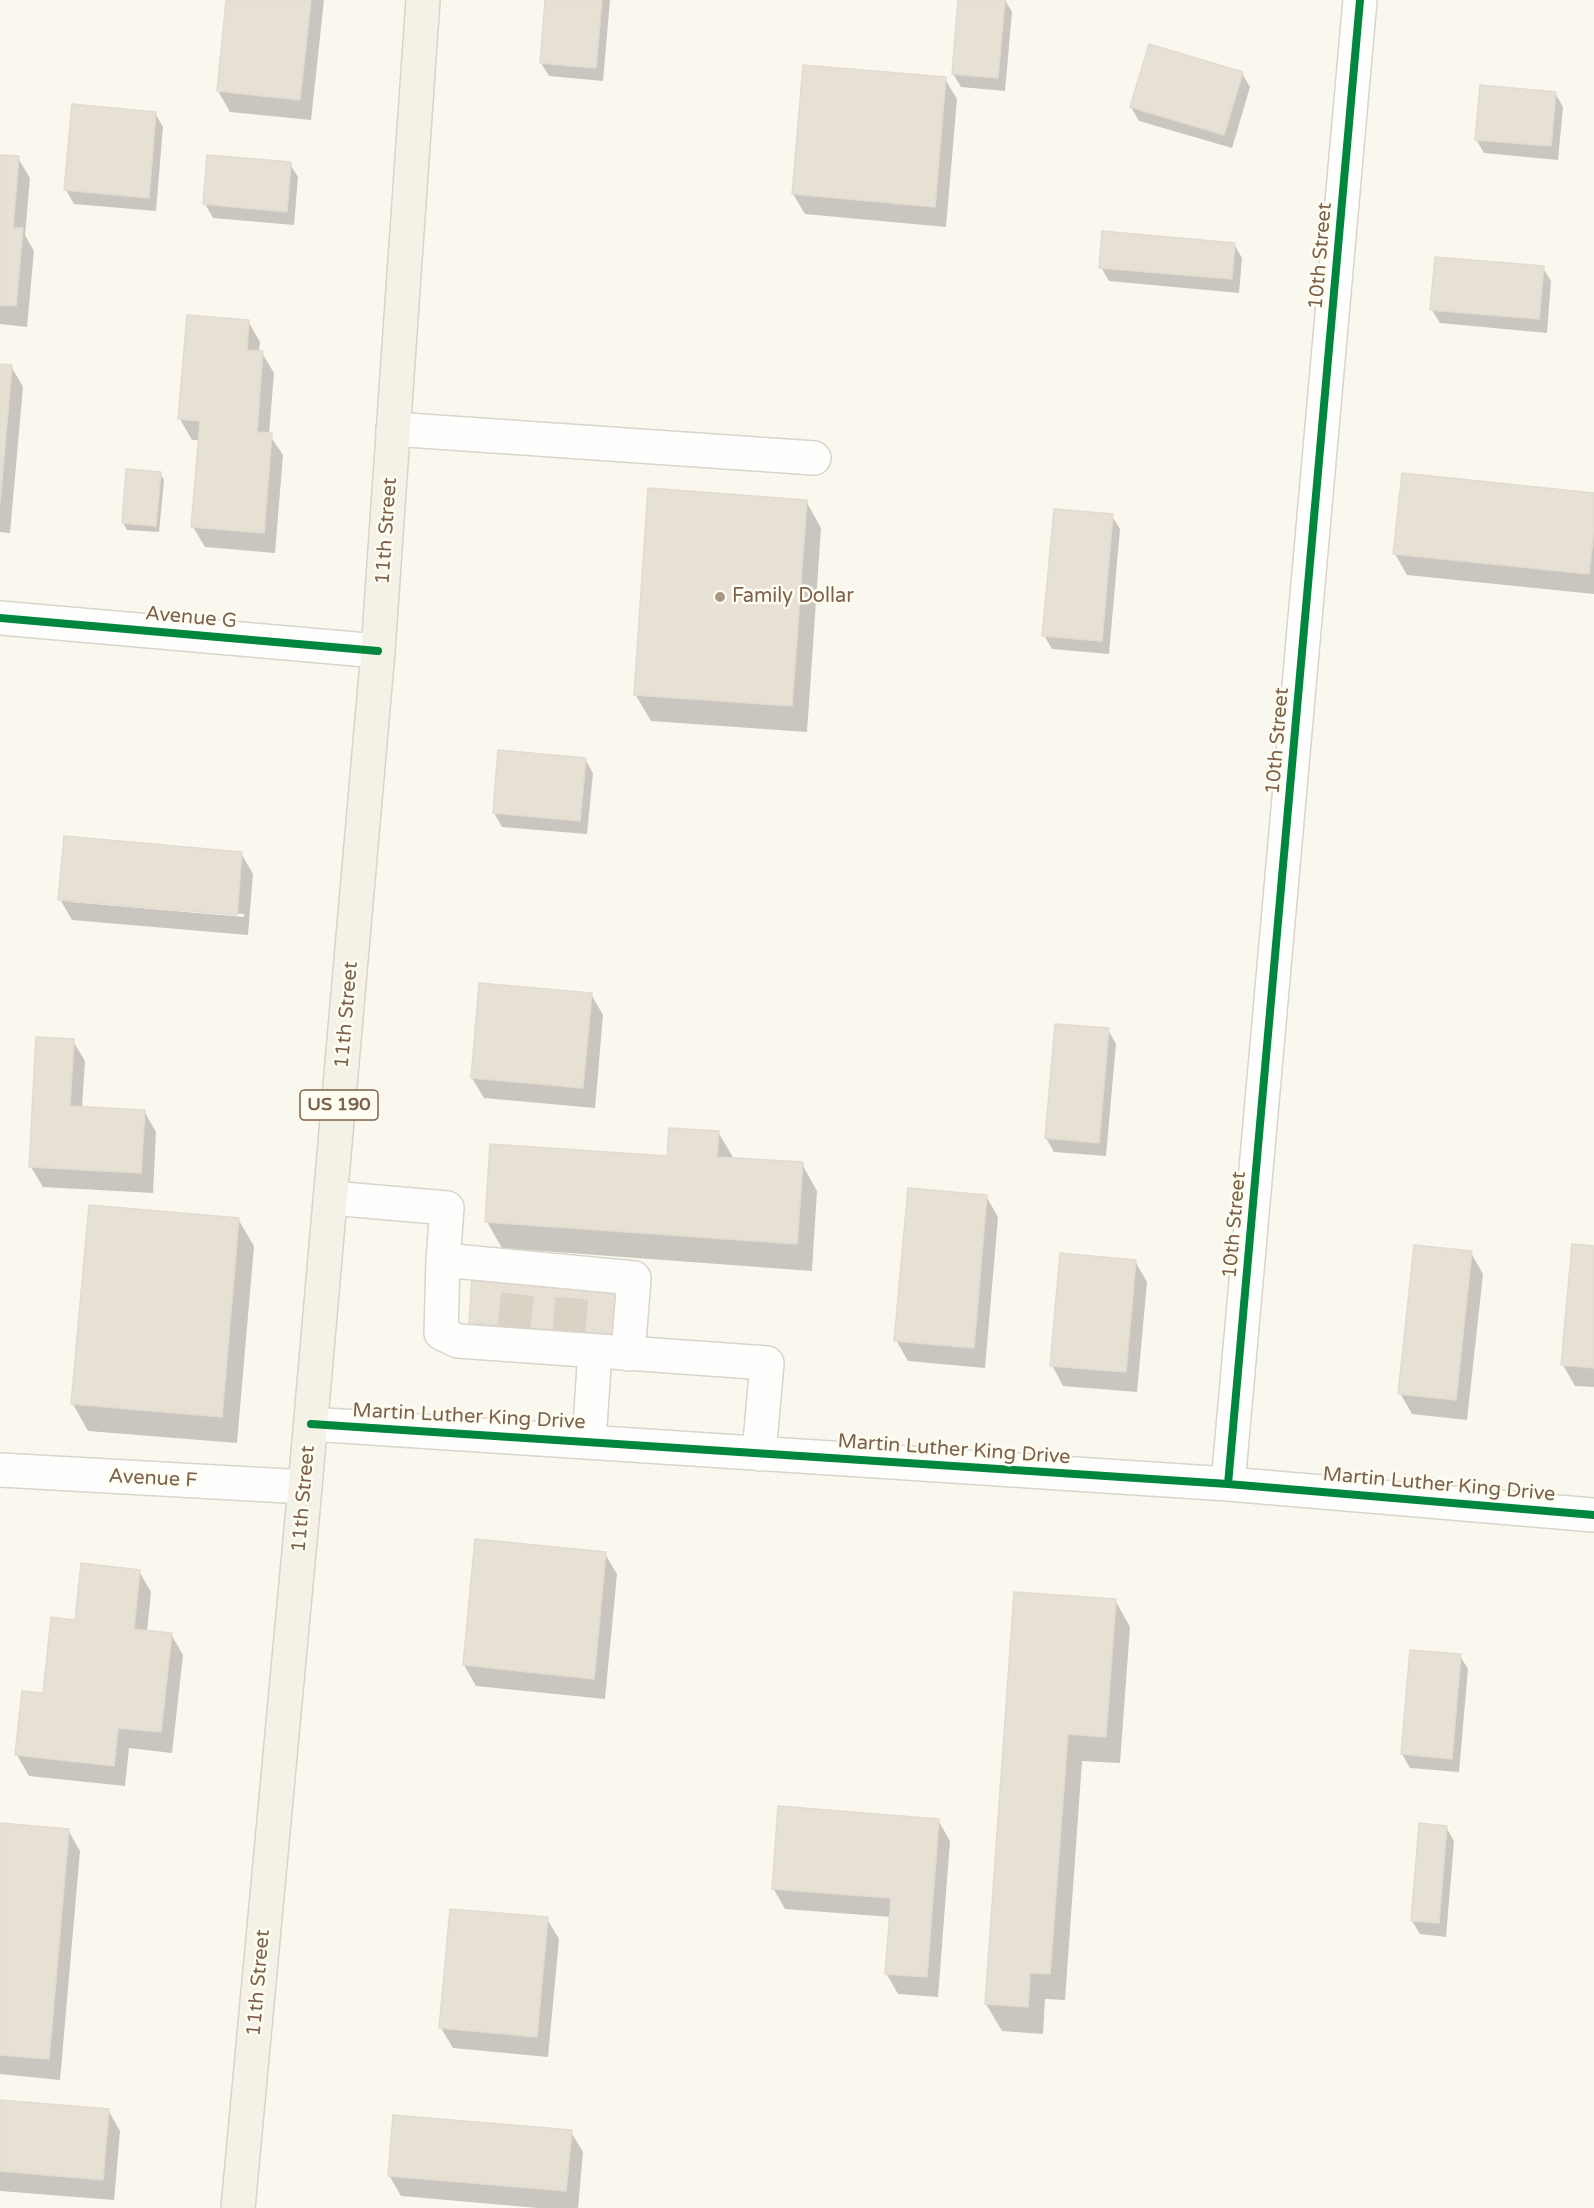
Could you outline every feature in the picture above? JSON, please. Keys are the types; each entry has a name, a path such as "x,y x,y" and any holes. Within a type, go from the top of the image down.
{"main road":[{"name":"11th Street","path":"238,2208 311,1424 378,651 423,0"}],"street":[{"name":"10th Street","path":"1228,1484 1360,0"},
{"path":"393,429 814,458"},
{"name":"Avenue G","path":"0,618 378,651"},
{"path":"331,1198 447,1208 441,1333 458,1341 514,1336 577,1344 628,1354 767,1363 759,1454"},
{"path":"444,1260 519,1274 574,1278 634,1278 628,1354"},
{"path":"577,1344 589,1441"},
{"name":"Martin Luther King Drive","path":"311,1424 1228,1484 1594,1515"},
{"name":"Avenue F","path":"0,1470 305,1488"}],"building":[{"path":"226,0 311,0 300,100 217,91"},
{"path":"545,0 602,0 596,68 540,63"},
{"path":"958,0 1005,0 998,78 952,74"},
{"path":"1149,44 1243,72 1224,135 1130,107"},
{"path":"803,65 946,77 935,207 792,194"},
{"path":"1480,85 1556,92 1551,146 1475,140"},
{"path":"72,104 156,112 149,198 64,190"},
{"path":"0,155 19,156 13,228 23,228 16,306 0,305"},
{"path":"207,155 291,162 287,212 203,204"},
{"path":"1102,231 1235,243 1232,279 1099,268"},
{"path":"1435,257 1544,266 1539,319 1430,310"},
{"path":"187,315 249,320 247,350 263,351 257,432 272,433 264,533 191,527 200,421 178,419"},
{"path":"0,364 12,365 0,503"},
{"path":"126,469 161,472 156,526 122,523"},
{"path":"1402,473 1594,493 1594,529 1589,574 1393,554"},
{"name":"Family Dollar","path":"648,488 807,500 792,706 634,695"},
{"path":"1054,509 1113,514 1102,641 1042,636"},
{"path":"498,750 586,758 580,821 493,813"},
{"path":"64,836 242,852 237,915 58,900"},
{"path":"479,983 592,993 583,1088 471,1078"},
{"path":"1055,1024 1109,1028 1099,1143 1045,1138"},
{"path":"36,1037 74,1039 70,1106 145,1110 141,1173 29,1167"},
{"path":"669,1128 719,1131 717,1157 803,1162 797,1244 485,1222 490,1144 667,1156"},
{"path":"908,1188 987,1195 974,1348 894,1341"},
{"path":"89,1205 239,1218 222,1417 71,1404"},
{"path":"1572,1244 1594,1246 1594,1368 1561,1365"},
{"path":"1414,1245 1472,1251 1456,1400 1398,1394"},
{"path":"1060,1253 1136,1260 1126,1372 1050,1366"},
{"path":"472,1276 619,1288 615,1334 469,1323"},
{"path":"475,1539 606,1552 594,1679 463,1665"},
{"path":"81,1563 140,1570 134,1629 172,1633 161,1732 118,1728 114,1766 15,1755 22,1691 43,1693 51,1617 75,1620"},
{"path":"1014,1592 1116,1599 1106,1737 1068,1734 1050,1974 1030,1973 1028,2007 985,2004"},
{"path":"1410,1650 1461,1654 1452,1759 1401,1754"},
{"path":"778,1806 939,1819 927,1977 885,1974 891,1898 772,1889"},
{"path":"0,1823 69,1829 49,2059 0,2055"},
{"path":"1419,1823 1447,1826 1439,1923 1411,1921"},
{"path":"450,1909 548,1917 537,2037 439,2028"},
{"path":"0,2100 109,2109 103,2180 0,2171"},
{"path":"393,2115 572,2130 566,2191 388,2176"}],"tunnel":[{"path":"514,1327 519,1280"},
{"path":"569,1331 573,1285"}],"cycle path":[{"path":"1228,1484 1360,0"},
{"path":"0,618 378,651"},
{"path":"311,1424 1228,1484 1594,1515"}],"place":[{"name":"Family Dollar","path":"720,597"}]}
